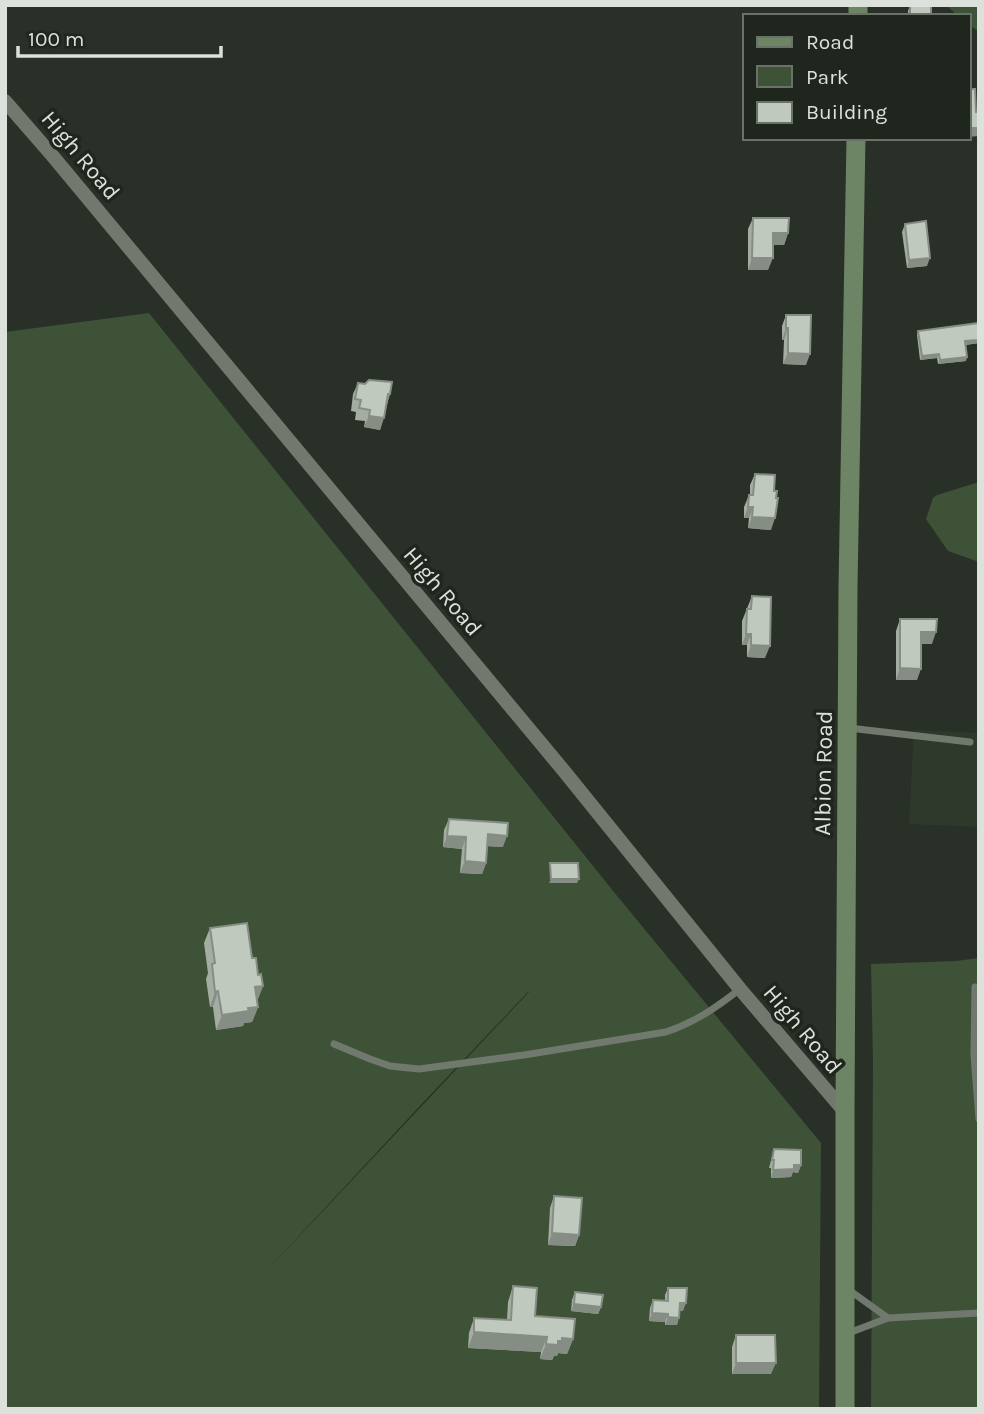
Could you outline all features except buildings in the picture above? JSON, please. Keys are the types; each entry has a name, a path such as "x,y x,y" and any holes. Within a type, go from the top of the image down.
{"main road":[{"name":"Albion Road","path":"845,1409 848,587 856,140"}],"street":[{"name":"High Road","path":"5,101 564,771 740,989 845,1112"}],"lane":[{"path":"848,728 970,742"},
{"path":"975,987 974,1055 979,1119"},
{"path":"334,1044 390,1066 419,1069 524,1055 666,1032 684,1026 719,1006 740,989"},
{"path":"845,1288 888,1318"},
{"path":"845,1334 888,1318 979,1313"}],"shaded area":[{"path":"914,730 979,733 979,827 909,824"}],"green space":[{"path":"946,5 979,5 979,32 970,25 970,14 956,14"},
{"path":"149,313 618,897 821,1143 819,1409 5,1409 5,332","holes":["529,992 258,1280 418,1108"]},
{"path":"979,482 979,562 948,551 926,519 933,498 937,495"},
{"path":"979,958 979,1409 871,1409 871,964"}]}
